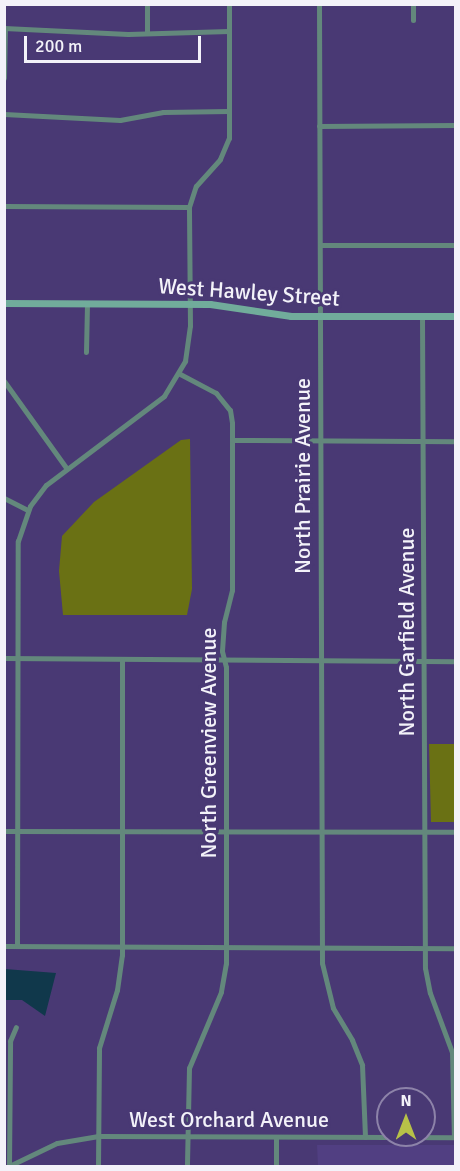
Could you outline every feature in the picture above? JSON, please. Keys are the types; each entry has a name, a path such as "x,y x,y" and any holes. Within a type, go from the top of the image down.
{"street":[{"path":"147,4 147,33"},
{"path":"17,946 18,541 28,510 46,485 153,406 180,374 189,344 189,207 196,186 225,151 229,111 229,4"},
{"name":"North Prairie Avenue","path":"319,4 321,948 329,998 362,1065 365,1137"},
{"path":"413,4 413,20"},
{"path":"4,78 5,28 147,33 229,32"},
{"path":"4,114 120,120 163,112 229,111"},
{"path":"319,126 456,125"},
{"path":"4,206 189,207"},
{"path":"320,245 456,245"},
{"name":"West Hawley Street","path":"4,303 190,303 320,317 456,316"},
{"path":"86,352 87,303"},
{"name":"North Garfield Avenue","path":"422,316 425,948 430,993 452,1053 455,1137"},
{"name":"North Greenview Avenue","path":"180,374 225,402 232,423 233,581 222,634 227,948 221,992 189,1068 187,1167"},
{"path":"4,381 67,469"},
{"path":"232,440 456,441"},
{"path":"4,498 28,510"},
{"path":"4,658 456,661"},
{"path":"98,1167 99,1048 121,972 122,660"},
{"path":"4,831 456,832"},
{"path":"4,946 456,948"},
{"path":"9,1166 9,1041 16,1027"},
{"name":"West Orchard Avenue","path":"9,1166 57,1143 98,1136 455,1137"},
{"path":"276,1137 276,1167"}],"shaded area":[{"path":"317,1145 436,1147 436,1145 455,1145 455,1166 318,1166"}],"green space":[{"path":"190,439 192,589 187,615 63,615 59,571 62,536 94,502 181,440"},
{"path":"429,744 455,744 455,822 431,822"}],"water":[{"path":"5,969 56,973 45,1016 22,1000 5,1000"}]}
